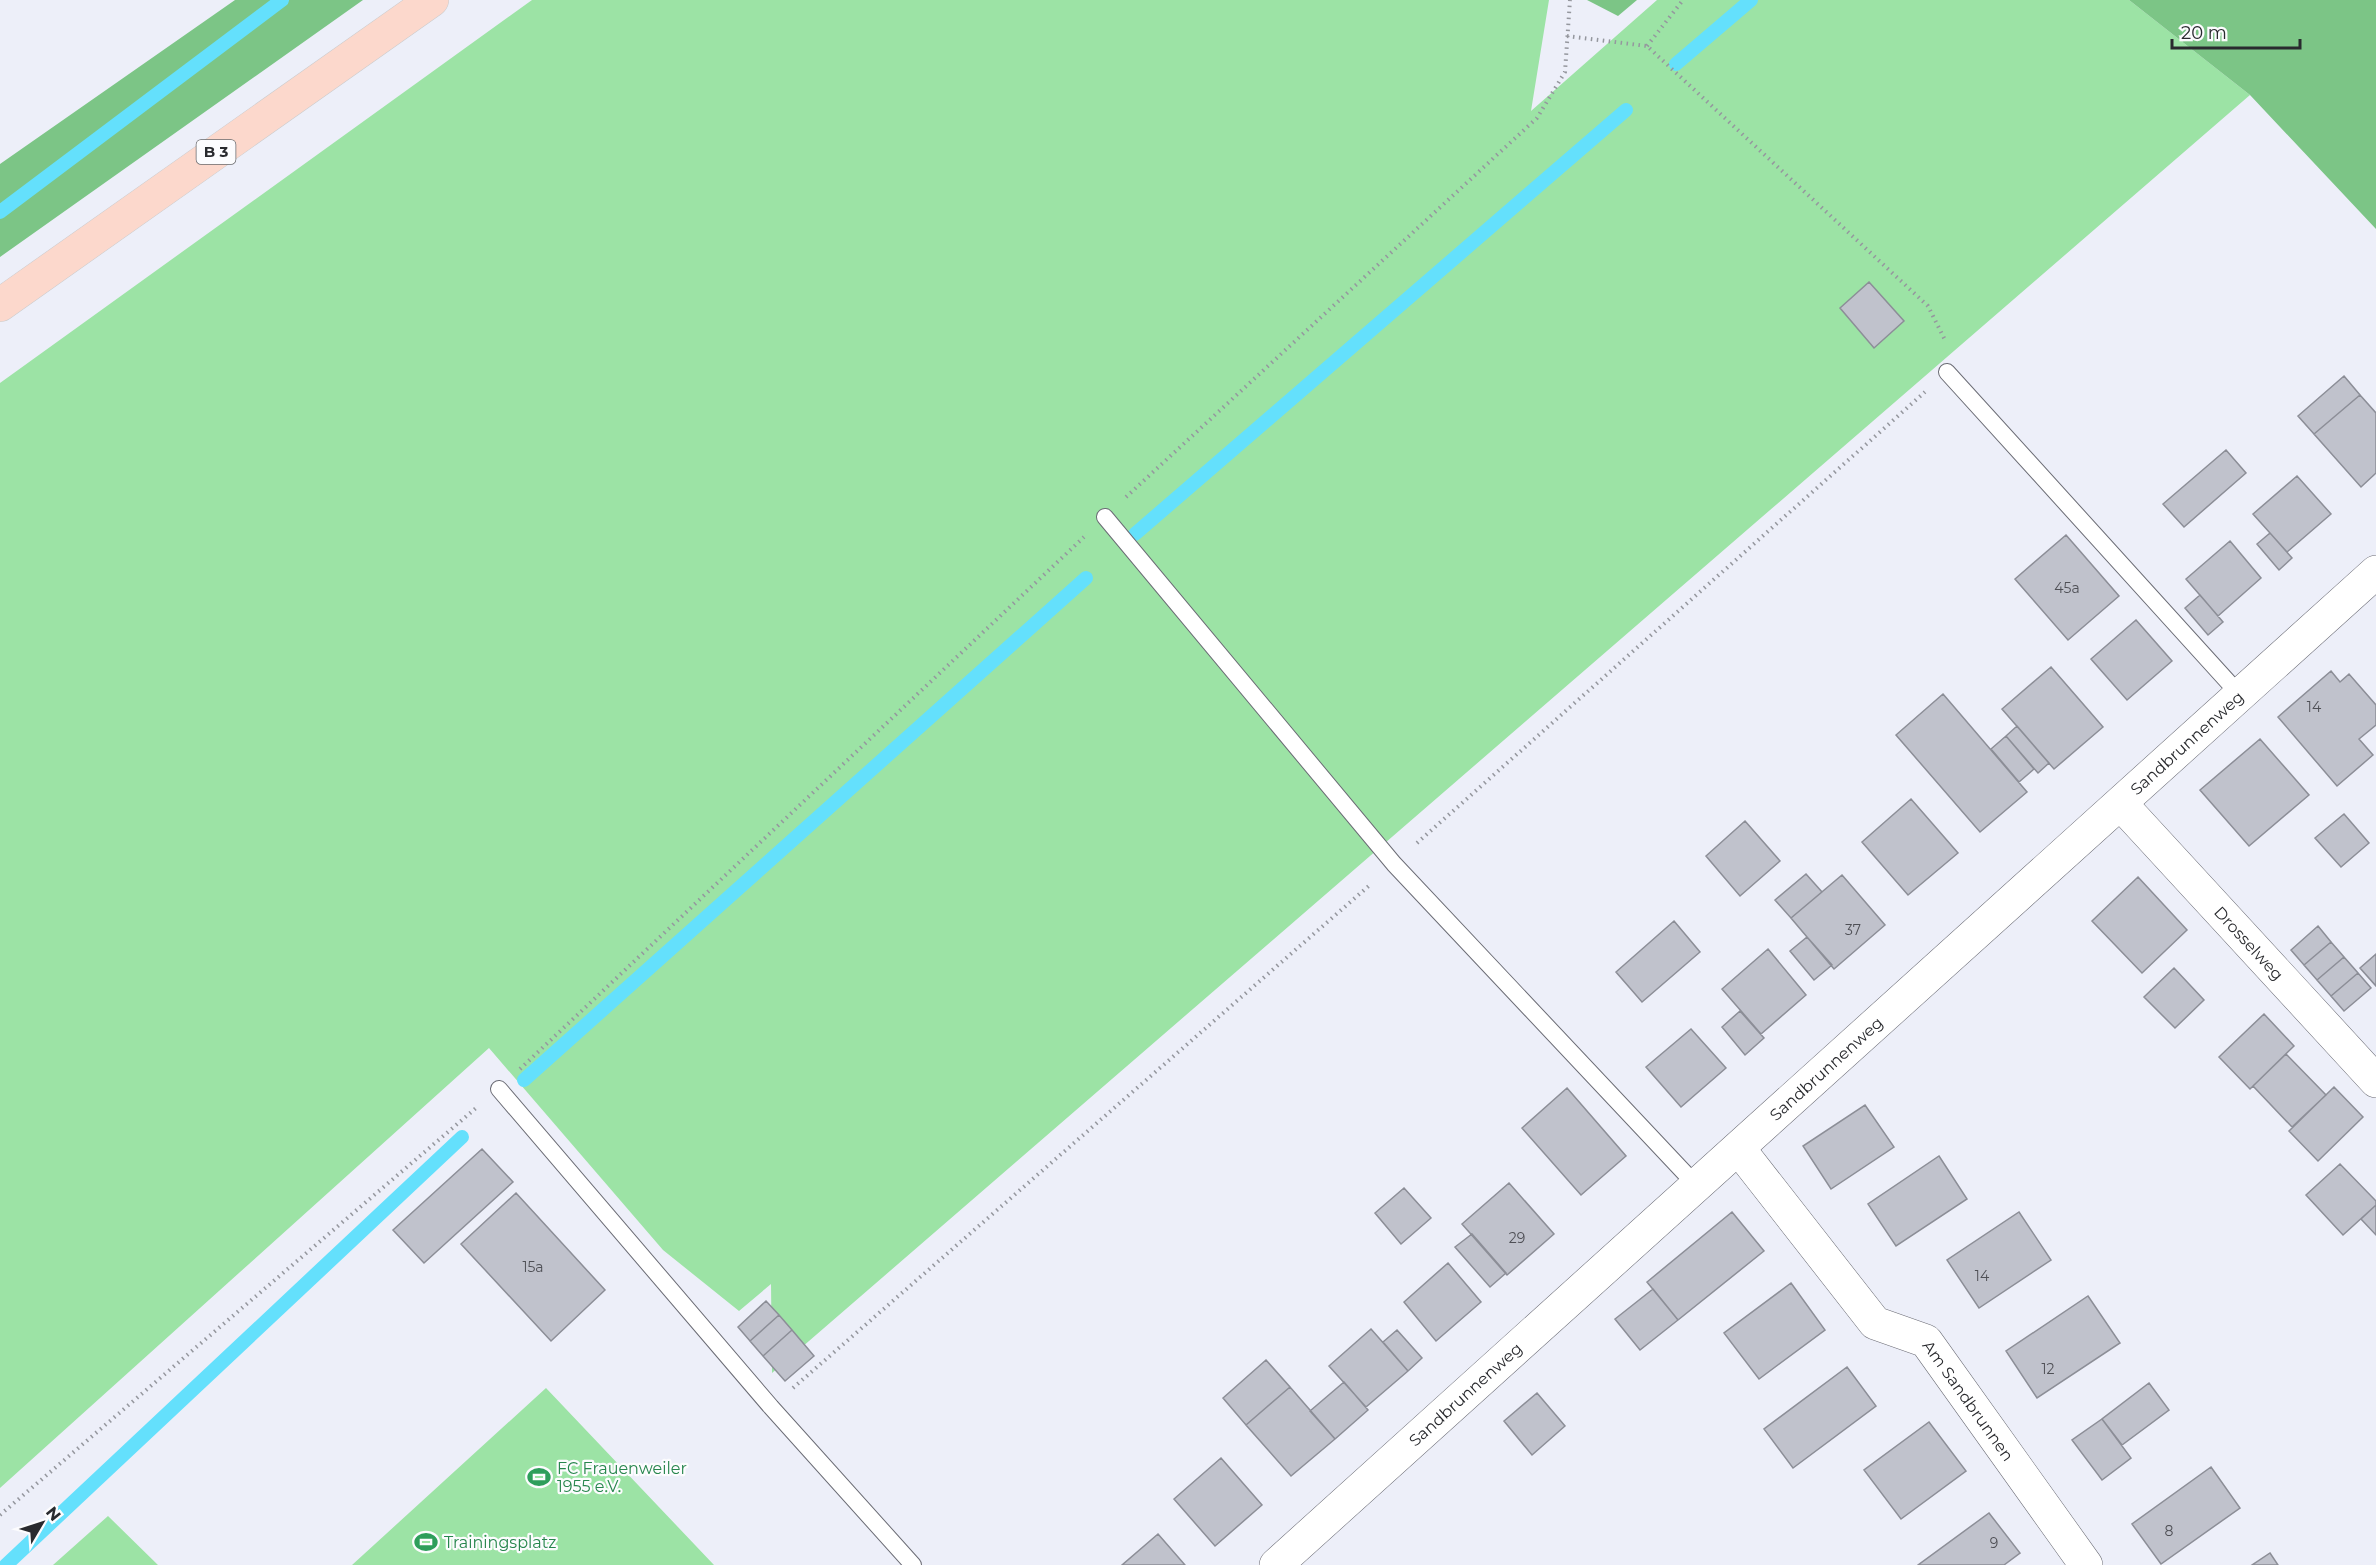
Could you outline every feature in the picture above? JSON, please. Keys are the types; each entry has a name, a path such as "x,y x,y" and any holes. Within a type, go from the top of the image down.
{"main road":[{"name":"B 3","path":"0,305 432,0"}],"street":[{"name":"Sandbrunnenweg","path":"1276,1565 2376,572"},
{"name":"Drosselweg","path":"2121,804 2376,1081"},
{"name":"Am Sandbrunnen","path":"1739,1149 1875,1323 1926,1341 2086,1565"}],"lane":[{"path":"1947,372 2240,695"},
{"path":"1105,517 1394,864 1697,1186"},
{"path":"499,1089 771,1407 913,1565"}],"path":[{"path":"0,1515 499,1089 1105,517 1537,118 1565,72 1570,0"},
{"path":"1647,46 1683,0"},
{"path":"771,1407 1394,864 1947,372 1950,354 1943,332 1928,306 1647,46 1567,36"}],"green space":[{"path":"235,0 363,0 0,257 0,164"},
{"path":"532,0 1549,0 1531,111 1657,0 2129,0 2250,95 772,1373 771,1284 739,1311 663,1250 489,1048 0,1488 0,383"},
{"path":"1587,0 1637,0 1618,16"},
{"path":"2129,0 2376,0 2376,229 2250,95"},
{"name":"FC Frauenweiler 1955 e.V.","path":"546,1388 714,1565 352,1565"},
{"path":"108,1516 158,1565 53,1565"}],"building":[{"path":"1869,282 1904,321 1874,348 1840,308"},
{"path":"2344,376 2360,395 2314,434 2298,416"},
{"path":"2360,395 2376,413 2376,473 2361,487 2314,434"},
{"path":"2226,450 2246,473 2184,527 2163,504"},
{"path":"2297,476 2331,514 2287,552 2253,514"},
{"path":"2270,533 2292,558 2279,570 2257,544"},
{"path":"2066,535 2119,596 2068,640 2015,579"},
{"path":"2230,541 2261,578 2218,616 2186,579"},
{"path":"2200,595 2223,622 2208,635 2185,608"},
{"path":"2136,620 2172,661 2127,700 2091,659"},
{"path":"2051,667 2103,727 2054,769 2002,709"},
{"path":"2331,671 2340,682 2349,674 2376,705 2376,725 2359,739 2373,755 2337,786 2278,717"},
{"path":"1943,694 2027,792 1980,832 1896,735"},
{"path":"2017,726 2049,763 2038,773 2006,736"},
{"path":"2006,736 2034,769 2019,782 1991,749"},
{"path":"2260,739 2309,795 2249,846 2200,790"},
{"path":"1911,799 1958,853 1908,895 1862,842"},
{"path":"2344,814 2369,843 2341,867 2315,838"},
{"path":"1745,821 1780,861 1740,896 1706,856"},
{"path":"1806,874 1822,892 1791,918 1775,900"},
{"path":"1842,875 1885,925 1834,969 1791,918"},
{"path":"2138,877 2187,930 2142,973 2092,921"},
{"path":"1674,921 1700,952 1642,1002 1616,972"},
{"path":"2318,926 2331,942 2304,965 2291,950"},
{"path":"1807,937 1832,965 1814,980 1790,951"},
{"path":"2331,942 2344,957 2317,980 2304,965"},
{"path":"1768,949 1806,995 1761,1034 1722,989"},
{"path":"2376,954 2376,986 2360,968"},
{"path":"2344,957 2358,973 2331,996 2317,980"},
{"path":"2174,968 2204,1000 2175,1028 2144,997"},
{"path":"2358,973 2371,988 2344,1011 2331,996"},
{"path":"1740,1011 1764,1038 1745,1055 1722,1027"},
{"path":"2264,1014 2294,1046 2250,1089 2219,1057"},
{"path":"1691,1029 1726,1068 1681,1107 1646,1067"},
{"path":"2286,1054 2326,1095 2292,1127 2253,1086"},
{"path":"2334,1087 2363,1117 2318,1161 2289,1131"},
{"path":"1567,1088 1626,1156 1581,1195 1522,1128"},
{"path":"1865,1105 1894,1147 1831,1189 1803,1146"},
{"path":"482,1149 513,1182 424,1263 393,1230"},
{"path":"1939,1156 1967,1199 1896,1246 1868,1204"},
{"path":"2340,1164 2376,1201 2376,1205 2343,1235 2306,1195"},
{"path":"1509,1183 1554,1234 1507,1275 1462,1224"},
{"path":"1404,1188 1431,1218 1401,1244 1375,1213"},
{"path":"516,1193 605,1290 551,1341 461,1244"},
{"path":"2376,1205 2376,1235 2361,1219"},
{"path":"1732,1212 1764,1251 1678,1320 1647,1282"},
{"path":"2019,1212 2051,1260 1979,1308 1947,1260"},
{"path":"1472,1234 1506,1273 1490,1287 1455,1247"},
{"path":"1448,1263 1481,1302 1436,1341 1404,1302"},
{"path":"1791,1283 1825,1330 1759,1379 1724,1333"},
{"path":"1653,1289 1678,1320 1640,1350 1615,1319"},
{"path":"2088,1296 2120,1343 2037,1398 2006,1351"},
{"path":"766,1301 779,1315 750,1341 738,1327"},
{"path":"779,1315 792,1330 763,1356 750,1341"},
{"path":"1371,1329 1408,1371 1366,1407 1329,1366"},
{"path":"792,1330 814,1356 785,1381 763,1356"},
{"path":"1397,1330 1422,1358 1408,1371 1383,1342"},
{"path":"1266,1360 1290,1387 1246,1425 1223,1398"},
{"path":"1847,1367 1876,1406 1793,1468 1764,1429"},
{"path":"1344,1382 1368,1410 1335,1439 1310,1411"},
{"path":"2149,1383 2169,1410 2122,1445 2102,1419"},
{"path":"1290,1387 1335,1439 1291,1476 1246,1425"},
{"path":"1537,1393 1565,1426 1532,1455 1504,1421"},
{"path":"2102,1419 2131,1458 2102,1480 2072,1440"},
{"path":"1929,1422 1966,1471 1901,1519 1864,1470"},
{"path":"1221,1458 1262,1505 1215,1546 1174,1499"},
{"path":"2211,1467 2240,1508 2161,1564 2132,1524"},
{"path":"1989,1513 2020,1553 2004,1565 1918,1565"},
{"path":"1158,1534 1185,1565 1122,1565"},
{"path":"2270,1553 2278,1565 2252,1565"}],"waterway":[{"path":"0,212 282,0"},
{"path":"1676,64 1751,0"},
{"path":"1135,534 1626,110"},
{"path":"524,1080 1086,578"},
{"path":"6,1565 462,1137"}],"place":[{"name":"FC Frauenweiler 1955 e.V.","path":"539,1477"},
{"name":"Trainingsplatz","path":"426,1542"}]}
